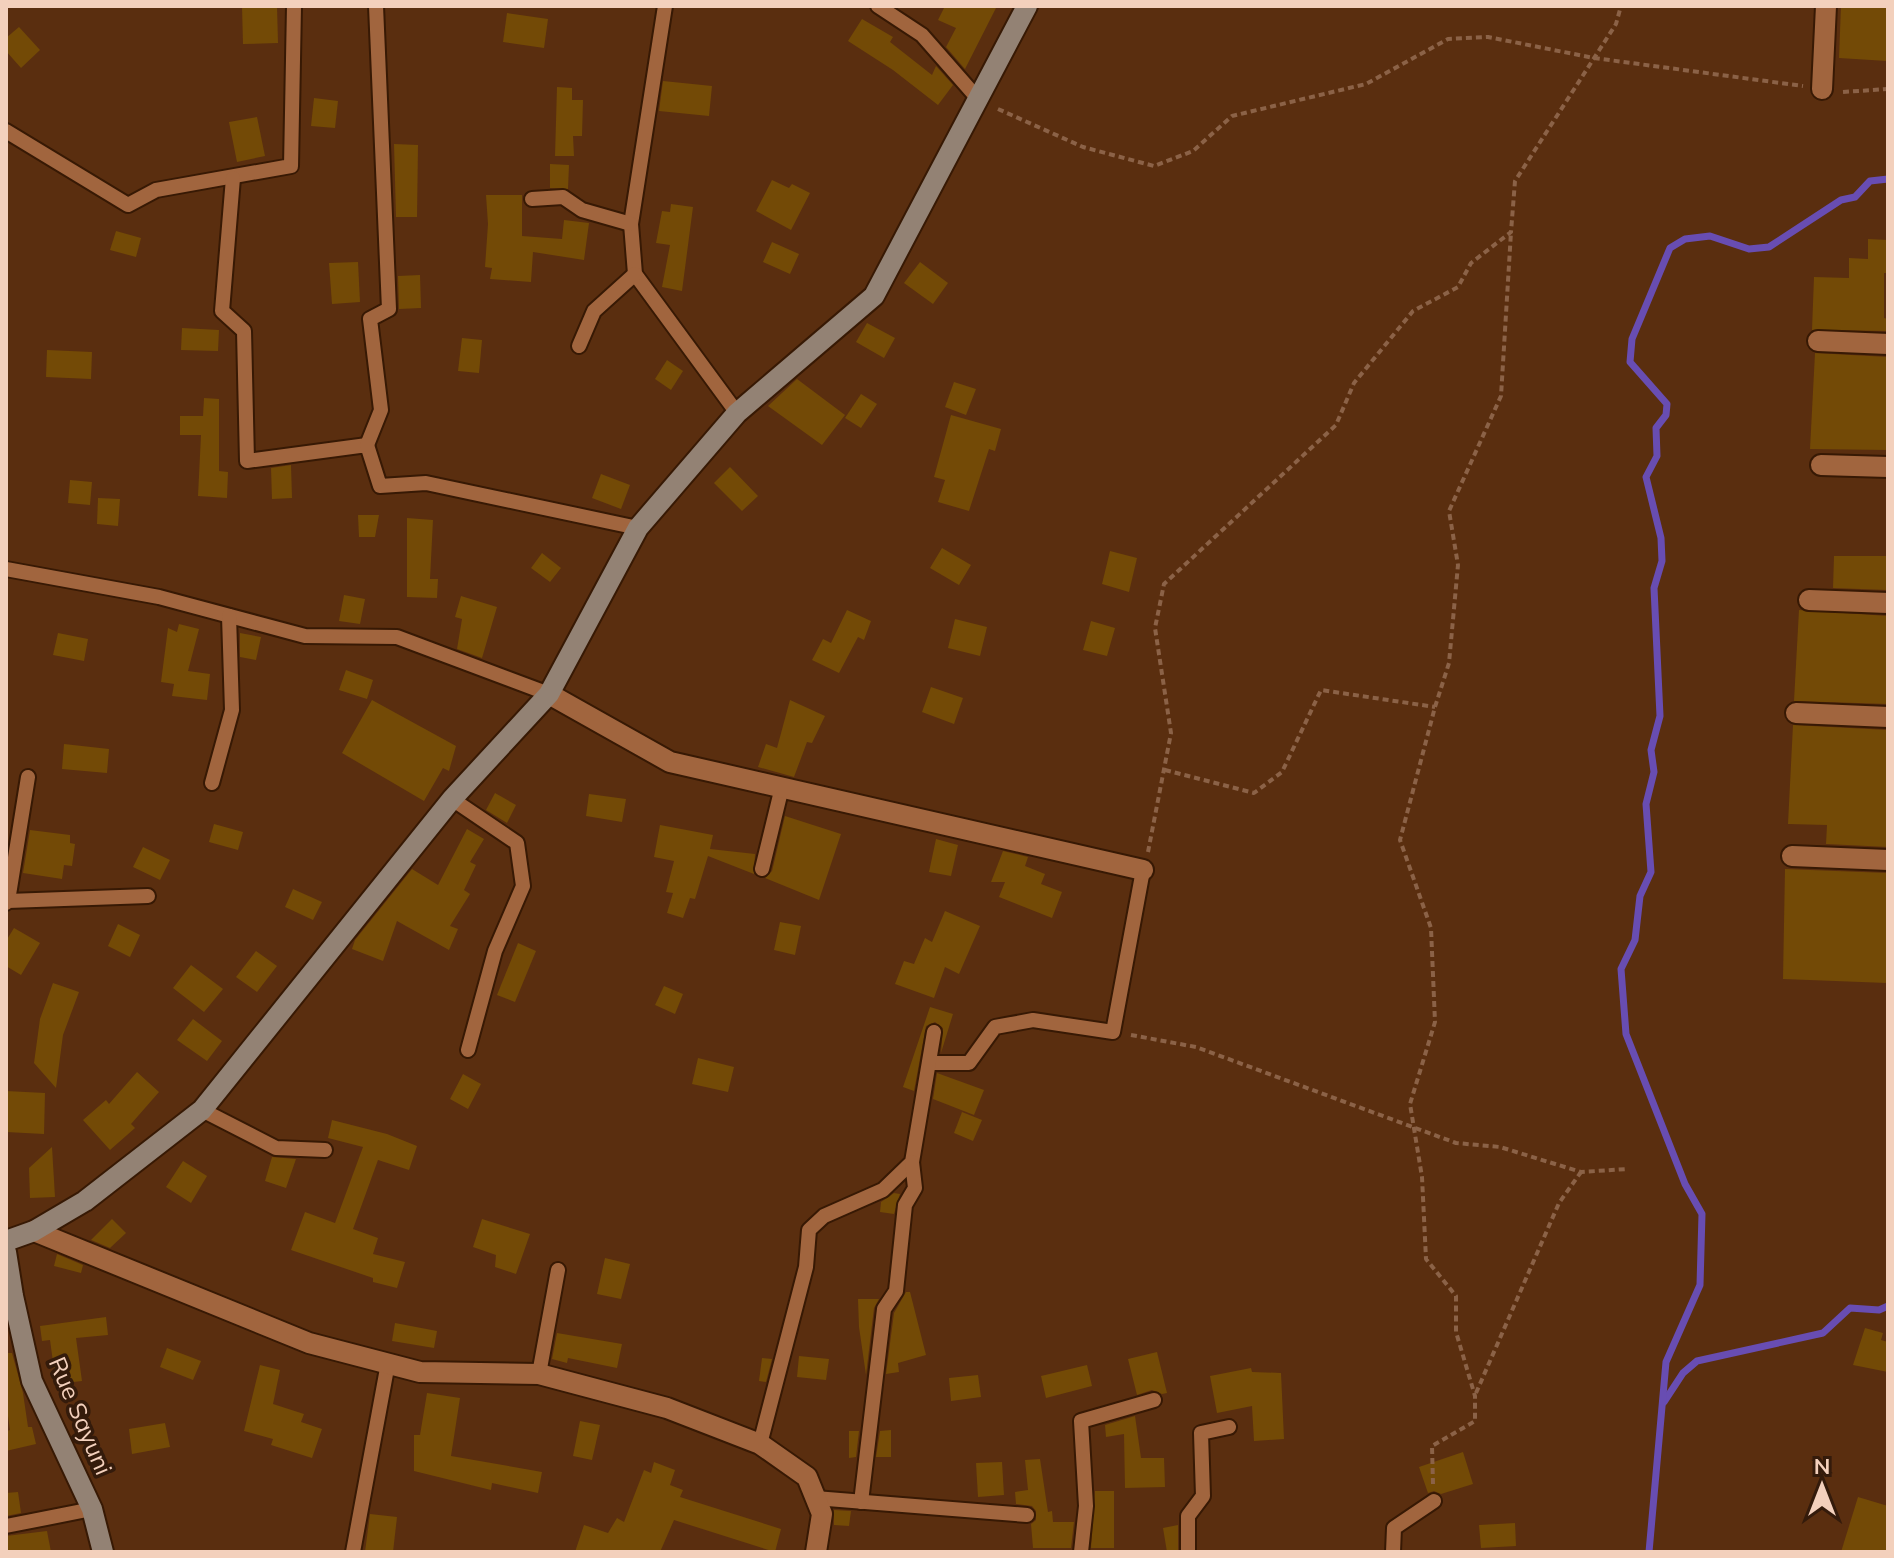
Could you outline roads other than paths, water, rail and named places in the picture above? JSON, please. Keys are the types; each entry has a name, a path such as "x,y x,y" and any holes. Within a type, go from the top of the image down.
{"street":[{"path":"6,1241 34,1231 85,1201 202,1110 452,799 549,694 638,528 737,413 874,296 1027,6"},
{"path":"1822,89 1826,6"},
{"path":"1818,341 1888,344"},
{"path":"1821,465 1888,467"},
{"path":"1809,600 1888,603"},
{"path":"549,694 670,762 1143,870"},
{"path":"1796,713 1888,717"},
{"path":"1792,856 1888,860"},
{"path":"34,1231 309,1343 420,1372 539,1374 667,1408 760,1444 807,1477 822,1514 816,1552"},
{"name":"Rue Sayuni","path":"6,1252 32,1381 92,1509 103,1552"}],"lane":[{"path":"7,135 128,205 156,190 291,166 294,6"},
{"path":"376,6 389,309 370,319 381,410 367,445 380,486 426,483 638,528"},
{"path":"665,6 631,224 635,274 737,413"},
{"path":"878,6 922,35 979,100"},
{"path":"233,178 222,311 244,331 247,461 367,445"},
{"path":"532,199 563,197 582,210 631,224"},
{"path":"579,346 594,311 635,274"},
{"path":"6,569 159,597 305,636 397,637 549,694"},
{"path":"212,783 232,710 229,616"},
{"path":"28,777 7,902 148,896"},
{"path":"762,869 782,787"},
{"path":"452,799 517,843 523,886 495,951 468,1050"},
{"path":"929,1063 969,1063 995,1027 1007,1024 1033,1020 1113,1032 1143,870"},
{"path":"861,1502 884,1309 896,1291 905,1205 915,1188 912,1162 934,1032"},
{"path":"202,1110 276,1148 325,1150"},
{"path":"760,1444 806,1267 809,1230 824,1216 883,1190 912,1162"},
{"path":"539,1374 558,1270"},
{"path":"353,1552 388,1363"},
{"path":"1081,1552 1086,1506 1081,1421 1154,1400"},
{"path":"1188,1552 1188,1516 1203,1496 1201,1433 1229,1427"},
{"path":"815,1498 1027,1515"},
{"path":"1393,1552 1394,1528 1434,1501"},
{"path":"6,1526 92,1509"}],"waterway":[{"path":"1649,1552 1666,1362 1700,1285 1702,1214 1685,1184 1626,1034 1621,969 1635,940 1640,896 1651,872 1646,804 1654,772 1651,750 1660,716 1654,588 1662,561 1661,538 1646,477 1657,456 1656,428 1666,415 1667,404 1630,362 1632,339 1670,248 1685,239 1710,236 1749,249 1769,247 1841,200 1855,197 1870,181 1888,179"},
{"path":"1664,1402 1683,1373 1697,1361 1823,1333 1850,1308 1879,1310 1888,1306"}]}
